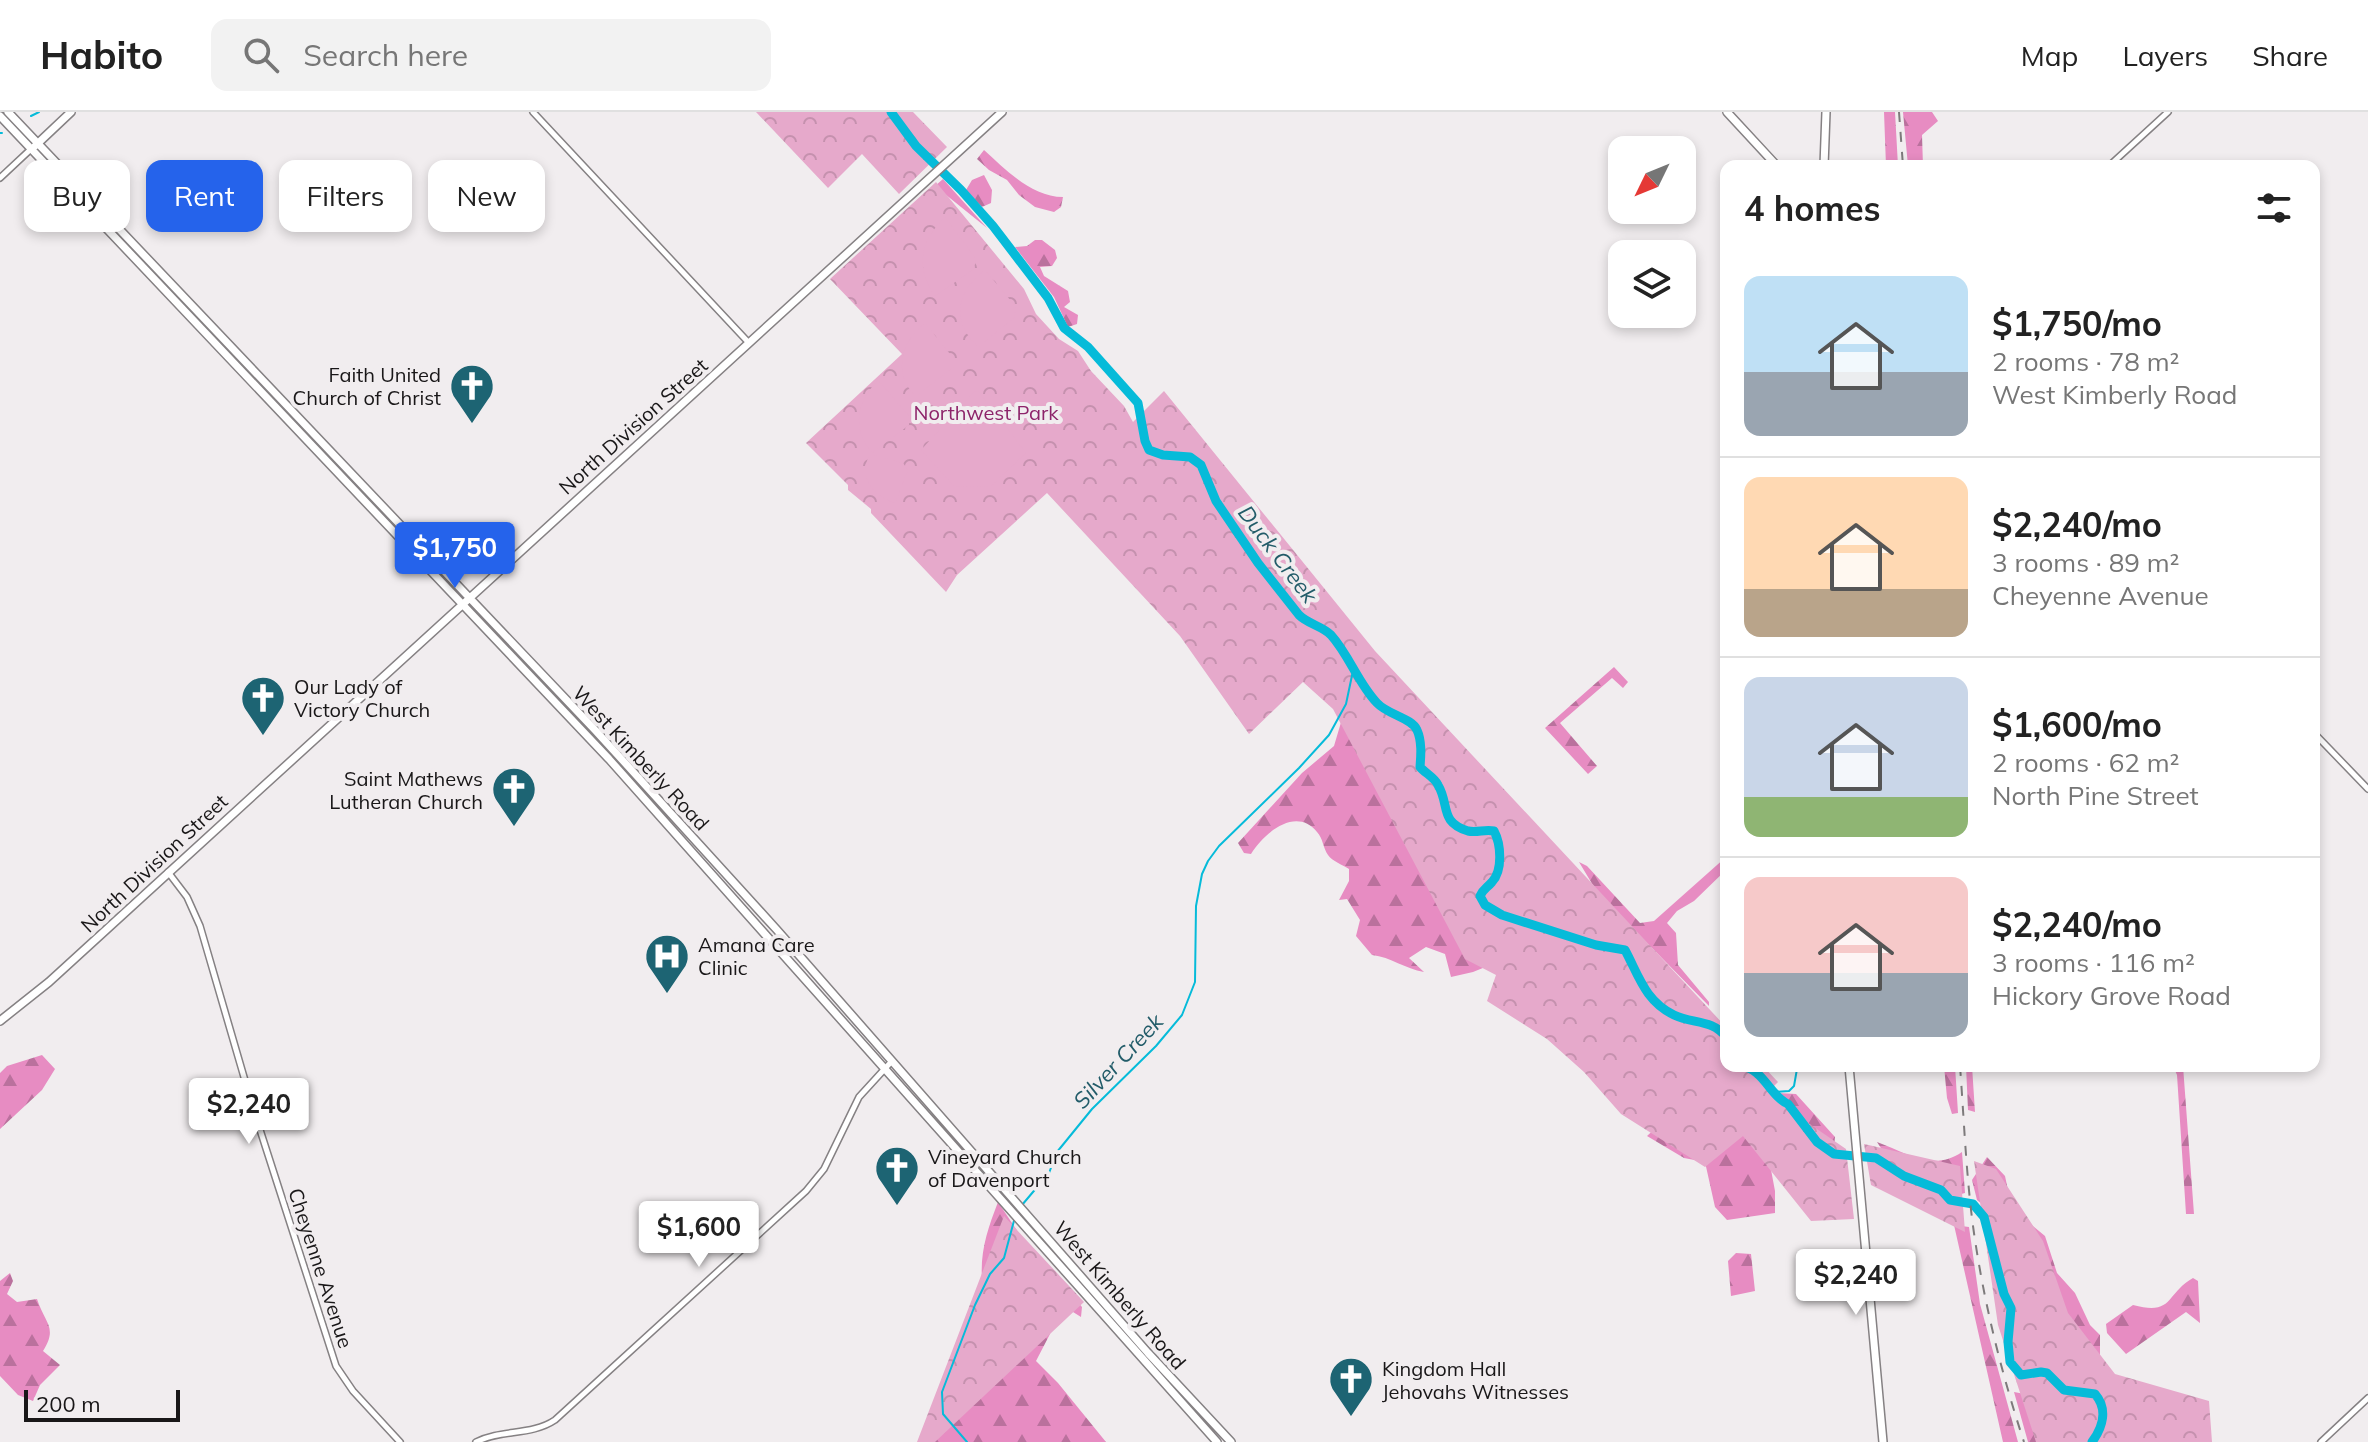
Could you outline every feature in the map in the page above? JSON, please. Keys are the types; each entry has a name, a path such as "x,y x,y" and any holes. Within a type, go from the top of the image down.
{"main road":[{"name":"West Kimberly Road","path":"8,112 34,146 609,759 1010,1195 1148,1353 1231,1442"},
{"path":"34,146 71,112"},
{"name":"North Division Street","path":"0,1021 49,982 1002,112"},
{"path":"1727,112 1771,160"},
{"path":"1824,160 1826,112"},
{"name":"West Kimberly Road","path":"0,116 34,146 469,598 682,826 1022,1223 1217,1442"},
{"path":"1850,1072 1883,1442"}],"street":[{"path":"533,112 749,343"},
{"path":"2116,160 2168,112"},
{"path":"0,178 34,146"},
{"path":"2320,739 2368,789"},
{"name":"Cheyenne Avenue","path":"168,872 187,897 200,926 253,1108 336,1366 359,1398 400,1442"},
{"path":"476,1442 493,1436 533,1431 555,1420 806,1191 824,1169 859,1097 888,1065"},
{"path":"2321,1442 2368,1398"}],"green space":[{"path":"756,112 913,112 947,147 899,194 862,154 828,188"},
{"path":"1884,112 1895,112 1898,160 1886,160"},
{"path":"1903,112 1932,112 1938,121 1922,135 1923,160 1907,160"},
{"path":"984,150 1010,174 1030,187 1063,197 1061,207 1054,212 1035,207 1019,195 1007,180 977,159"},
{"path":"984,175 992,190 991,203 982,207 966,190 972,180"},
{"path":"943,179 987,228 935,186"},
{"name":"Northwest Park","path":"936,182 1024,289 1036,314 1059,339 1078,351 1091,371 1124,406 1133,422 1164,391 1375,651 1720,1021 1720,1072 1769,1072 1778,1082 1768,1092 1776,1101 1846,1149 1854,1219 1811,1221 1743,1136 1705,1167 1621,1114 1584,1072 1547,1039 1487,1001 1496,975 1465,959 1333,709 1303,682 1249,734 1180,636 1047,493 957,575 946,592 806,443 902,354 830,279"},
{"path":"945,217 976,259 974,269 935,296 925,275 923,255 930,235"},
{"path":"1035,240 1042,240 1055,250 1057,258 1052,266 1040,267 1044,276 1068,291 1070,302 1064,307 1078,315 1077,324 1068,327 1054,297 1015,247 1027,246"},
{"path":"985,270 1016,307 1014,318 978,347 964,327 960,307 968,288"},
{"path":"925,323 954,359 954,367 916,396 904,378 902,358 910,339"},
{"path":"878,380 909,416 909,425 872,453 861,434 859,415 865,397"},
{"name":"Northwest Park","path":"975,391 979,392 1026,453 990,487 954,486 921,450"},
{"path":"870,454 903,463 908,470 895,503 880,496 869,484 865,470"},
{"path":"1614,667 1628,682 1623,688 1612,678 1560,723 1597,766 1588,774 1545,728"},
{"path":"1342,719 1505,959 1451,977 1445,954 1426,947 1409,958 1424,972 1372,955 1356,936 1360,920 1347,899 1339,900 1349,881 1349,869 1330,857 1319,834 1309,825 1290,822 1281,825 1264,838 1251,854 1244,853 1238,843 1302,773 1334,746"},
{"path":"1579,862 1587,866 1640,923 1654,921 1720,862 1720,876 1667,923 1676,933 1678,965 1709,1002 1709,1006 1597,892"},
{"path":"1553,963 1769,1159 1775,1191 1775,1213 1727,1220 1715,1207 1705,1162 1684,1158 1647,1136 1663,1121"},
{"path":"42,1055 55,1069 42,1090 0,1129 0,1073 7,1066"},
{"path":"1945,1072 1955,1072 1958,1113 1952,1114"},
{"path":"1966,1072 1972,1072 1975,1112 1968,1110"},
{"path":"2176,1072 2183,1072 2194,1214 2186,1214"},
{"path":"1778,1093 1796,1094 1835,1137 1834,1147 1805,1123 1791,1104 1775,1097"},
{"path":"1877,1142 1930,1161 1951,1158 1962,1152 1965,1193 1954,1196 1888,1159"},
{"path":"1864,1144 1960,1166 1965,1232 1871,1185"},
{"path":"1987,1157 2005,1176 2012,1209 2045,1236 2057,1273 2075,1293 2090,1325 2100,1335 2100,1362 1989,1210 1977,1200 1972,1180"},
{"path":"1974,1161 1996,1169 2043,1241 2068,1313 2115,1374 2209,1401 2212,1442 2036,1442 1998,1325"},
{"path":"998,1202 1018,1232 1082,1307 1081,1317 1065,1307 1055,1312 1050,1334 1036,1361 1106,1442 929,1442 982,1279 982,1259"},
{"path":"1004,1216 1084,1302 935,1442 917,1442"},
{"path":"1954,1225 1969,1227 1980,1304 2018,1442 2003,1442"},
{"path":"1736,1253 1751,1254 1755,1291 1731,1296 1728,1261"},
{"path":"10,1273 13,1281 7,1294 17,1302 37,1299 50,1331 43,1351 60,1365 40,1385 33,1401 18,1395 0,1376 0,1281"},
{"path":"2193,1278 2198,1281 2200,1323 2186,1312 2126,1354 2107,1333 2106,1324 2133,1305 2146,1308 2163,1306"},
{"path":"2014,1392 2030,1395 2060,1442 2028,1442"}],"waterway":[{"path":"31,116 39,112"},
{"name":"Duck Creek","path":"891,112 916,146 993,226 1048,298 1064,328 1088,347 1138,403 1149,450 1163,455 1190,457 1201,465 1216,501 1258,563 1299,615 1331,635 1377,703 1414,726 1419,734 1420,767 1437,782 1453,823 1468,831 1494,831 1499,864 1496,877 1480,896 1485,905 1502,915 1596,945 1625,950 1656,1003 1681,1018 1720,1030"},
{"name":"Silver Creek","path":"1022,1205 1049,1173 1057,1152 1092,1109 1156,1046 1182,1015 1195,982 1196,906 1202,874 1208,861 1219,846 1329,735 1346,704 1354,666"},
{"name":"Duck Creek","path":"1755,1072 1788,1104 1817,1142 1834,1154 1876,1158 1904,1176 1941,1190 1950,1200 1973,1204 1984,1217 2004,1294 2011,1308 2010,1362 2021,1375 2047,1373 2064,1390 2095,1394 2103,1412 2099,1430 2092,1442"},
{"path":"1773,1092 1789,1091 1794,1086 1796,1072"},
{"name":"Silver Creek","path":"967,1442 943,1414 942,1392 975,1305 990,1274 1004,1258 1015,1217"}],"railway":[{"path":"1899,112 1903,160"},
{"path":"1960,1072 1977,1253 1994,1335 2024,1442"}],"place":[{"name":"Faith United Church of Christ","path":"472,425"},
{"name":"Our Lady of Victory Church","path":"263,737"},
{"name":"Saint Mathews Lutheran Church","path":"514,828"},
{"name":"Amana Care Clinic","path":"667,995"},
{"name":"Vineyard Church of Davenport","path":"897,1207"},
{"name":"Kingdom Hall Jehovahs Witnesses","path":"1351,1418"}]}
